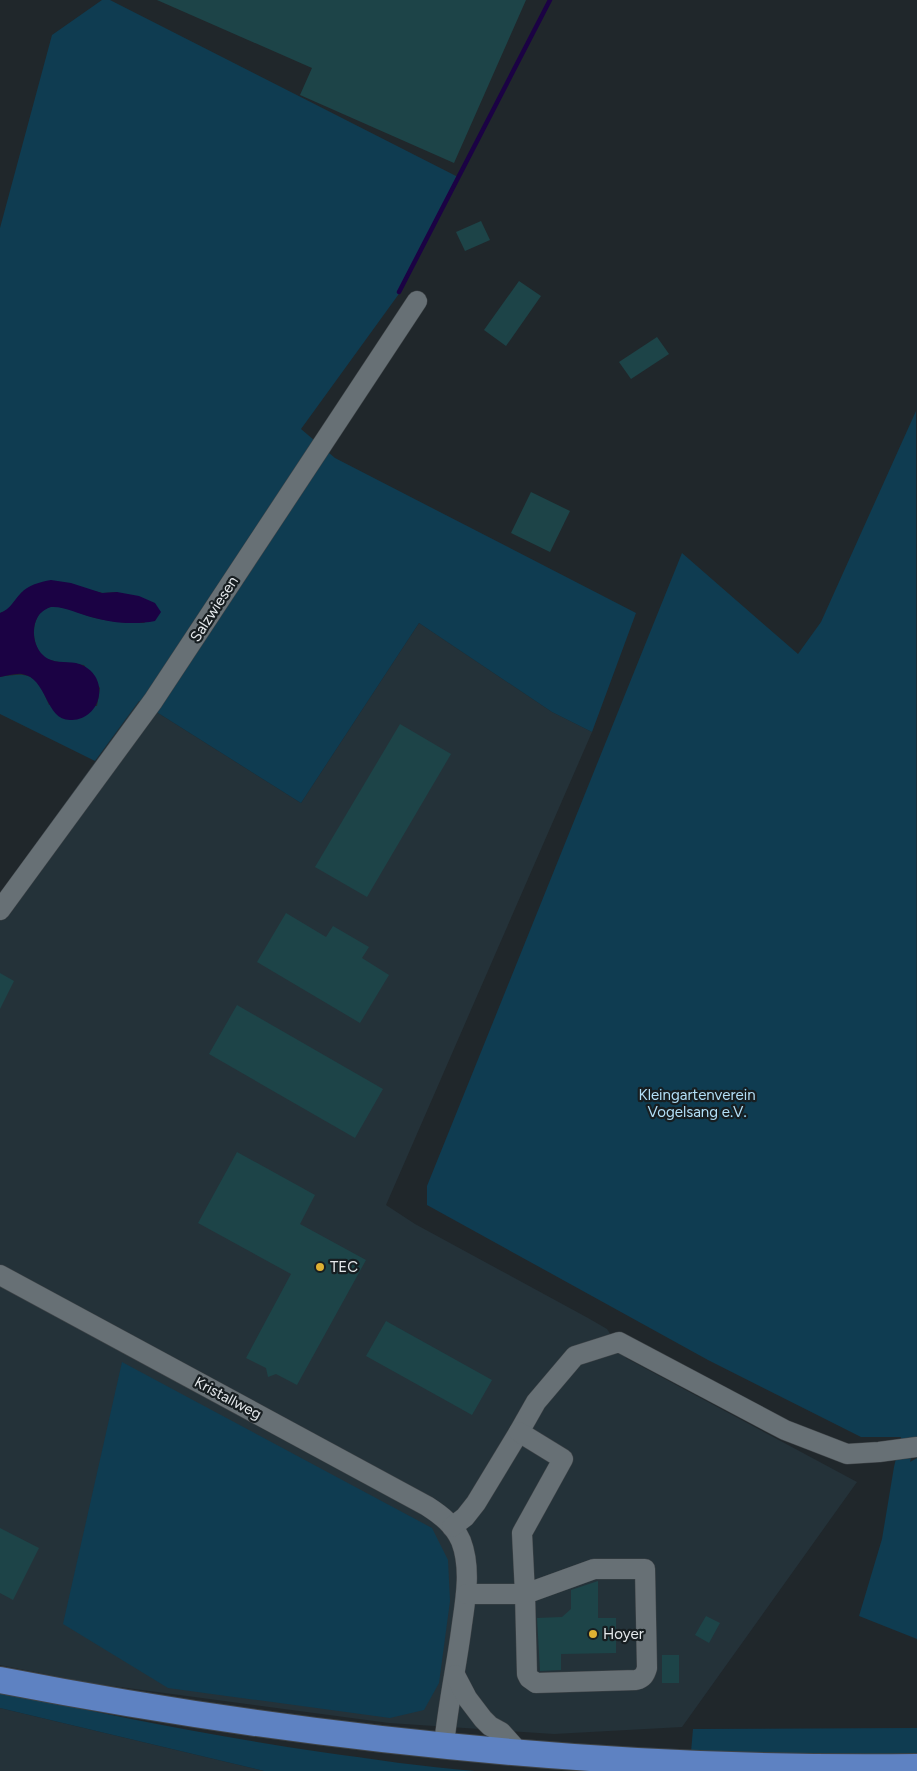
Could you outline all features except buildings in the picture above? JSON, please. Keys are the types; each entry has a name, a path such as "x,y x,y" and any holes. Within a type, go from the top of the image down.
{"main road":[{"path":"0,1680 138,1706 199,1715 344,1735 444,1745 703,1763 837,1768 917,1767"}],"street":[{"name":"Salzwiesen","path":"0,910 153,701 417,301"},
{"name":"Kristallweg","path":"0,1275 441,1515 457,1533 464,1550 466,1574 466,1594 444,1745"},
{"path":"452,1527 465,1517 476,1503 520,1432 536,1402 575,1356 619,1342 785,1430 847,1454 917,1447"},
{"path":"466,1594 525,1594 594,1569 645,1569 647,1668 645,1674 642,1678 636,1680 536,1683 532,1682 527,1674 525,1594 522,1533 563,1459 520,1432"},
{"path":"455,1675 483,1720 501,1732 518,1751"}],"shaded area":[{"path":"51,580 71,583 102,593 117,592 139,596 155,603 161,612 155,621 131,623 99,619 56,607 44,610 40,614 34,627 34,634 37,647 45,657 59,662 80,664 92,672 97,680 99,698 95,706 90,713 82,718 72,720 63,719 56,714 37,683 31,677 14,674 0,677 0,613 9,607 27,588"},
{"path":"419,623 552,712 592,732 386,1205 415,1224 607,1329 626,1358 857,1482 682,1727 554,1734 389,1723 90,1683 0,1665 0,893 139,701 301,803"},
{"path":"0,1708 264,1771 0,1771"}],"green space":[{"path":"102,0 110,0 458,177 401,291 301,429 335,458 636,613 592,732 552,712 419,623 301,803 139,701 95,761 0,714 0,677 11,675 26,675 36,681 41,687 49,705 97,706 100,688 84,665 51,660 43,656 39,651 34,637 34,629 43,610 55,606 90,617 120,622 145,623 117,592 103,593 89,590 22,592 8,610 0,613 0,228 52,35"},
{"name":"Kleingartenverein Vogelsang e.V.","path":"916,411 917,1436 910,1462 917,1458 917,1639 859,1616 882,1539 901,1437 861,1437 708,1360 427,1205 427,1186 682,553 798,654 821,622"},
{"path":"122,1362 432,1528 448,1560 450,1601 439,1683 424,1710 390,1718 168,1688 63,1624"},
{"path":"0,1691 120,1717 240,1739 378,1760 475,1771 264,1771 0,1708"},
{"path":"917,1728 917,1757 691,1752 693,1729"}],"waterway":[{"path":"399,292 550,0"}],"place":[{"name":"TEC","path":"320,1267"},
{"name":"Hoyer","path":"593,1634"}]}
